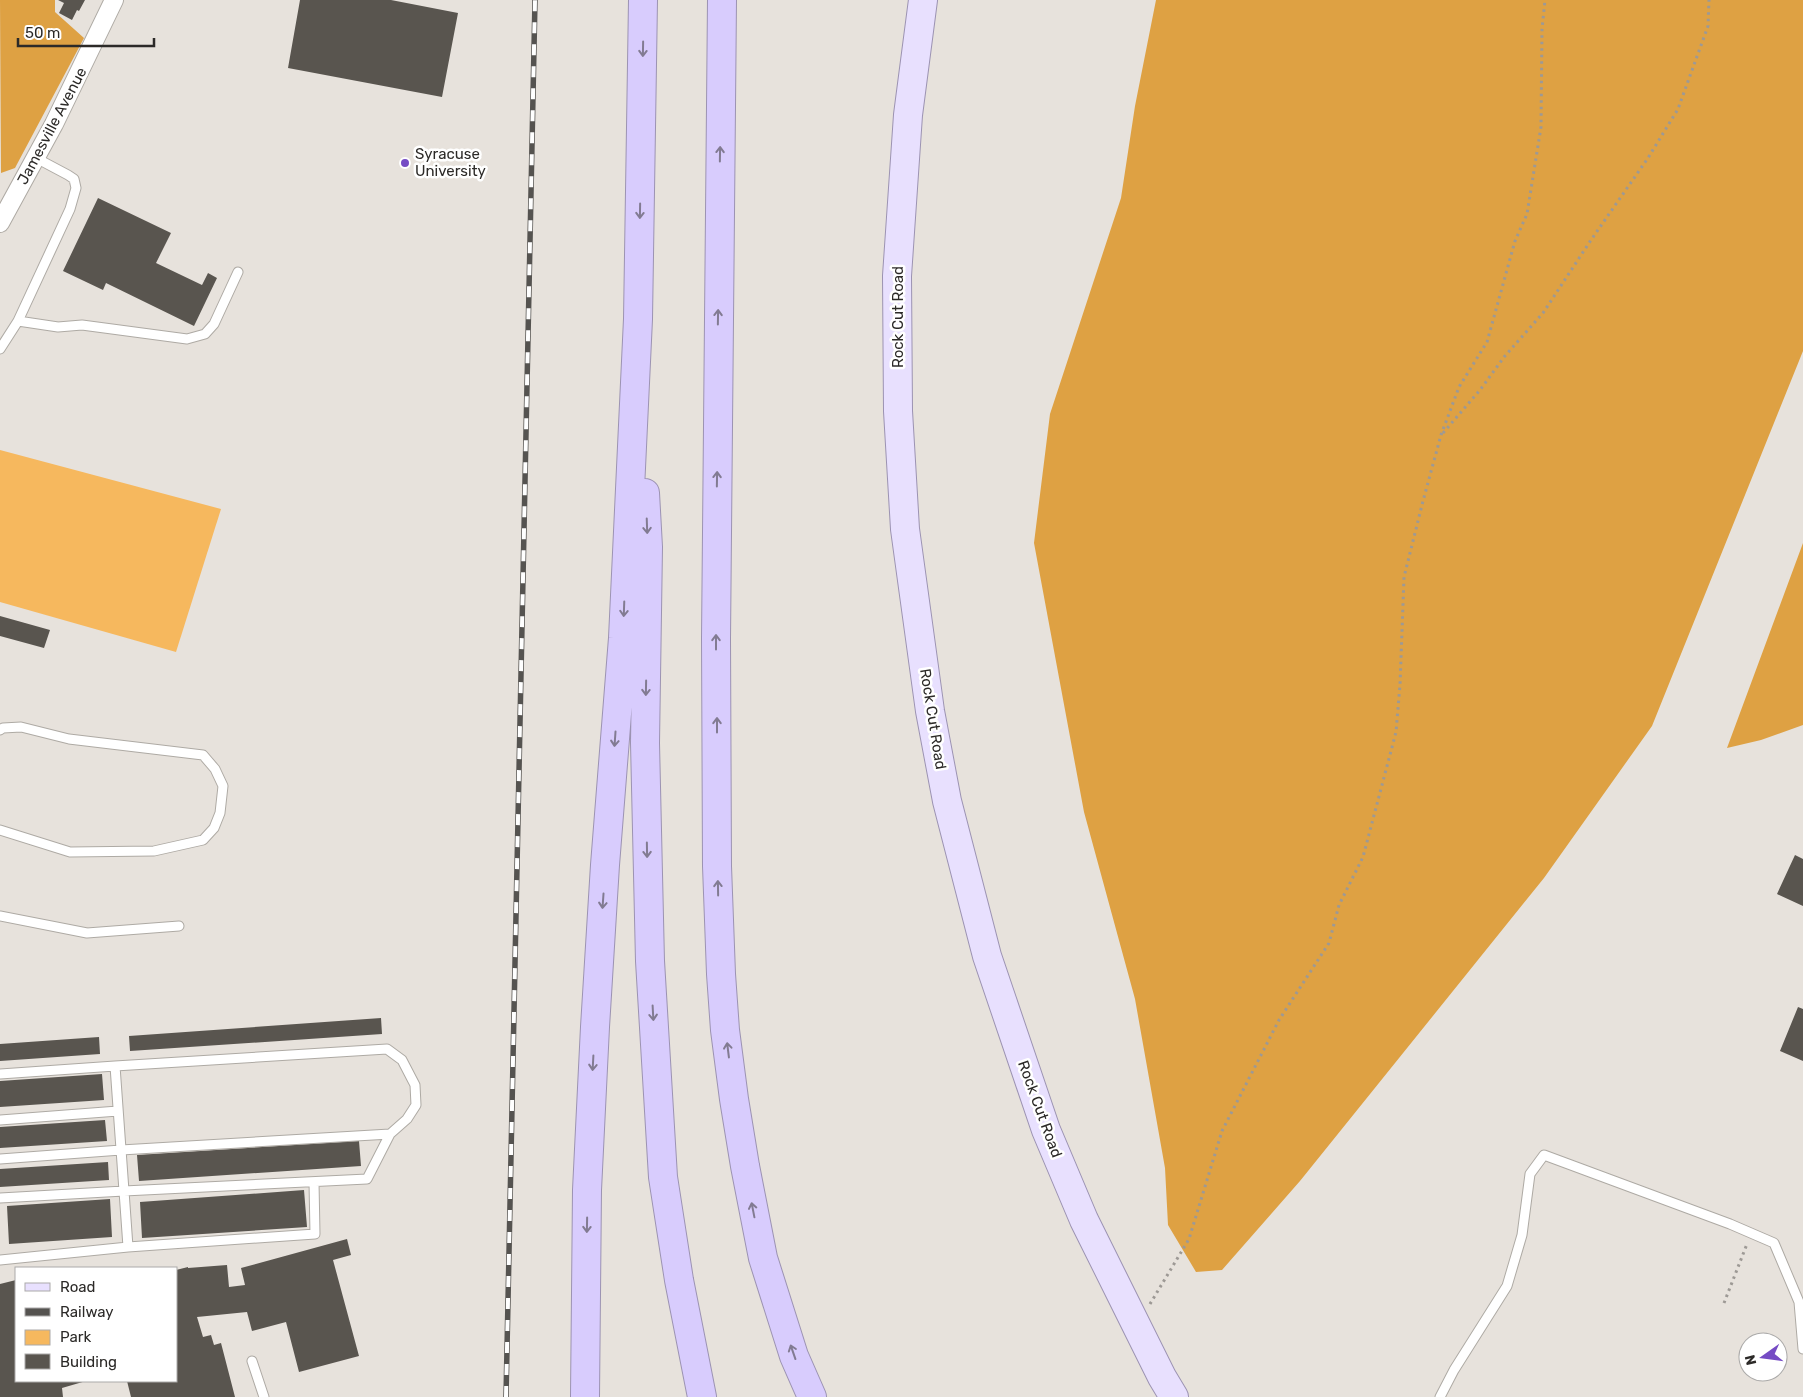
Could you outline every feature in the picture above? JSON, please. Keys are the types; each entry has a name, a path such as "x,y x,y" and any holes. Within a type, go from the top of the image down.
{"highway":[{"path":"585,1397 588,1190 594,1037 623,638 638,320 643,0"},
{"path":"722,0 716,580 718,914 725,1030 745,1166 763,1258 794,1356 812,1397"},
{"path":"638,320 648,547 645,743 650,961 663,1177 679,1280 702,1397"}],"main road":[{"name":"Rock Cut Road","path":"923,0 908,116 897,286 898,411 905,529 930,711 947,801 987,956 1046,1130 1084,1220 1174,1397"}],"street":[{"name":"Jamesville Avenue","path":"0,223 81,71 114,0"}],"lane":[{"path":"0,349 18,322 70,209 76,188 74,179 36,158"},
{"path":"18,322 58,327 82,325 187,339 205,334 214,324 238,272"},
{"path":"0,730 3,728 21,727 69,739 203,754 215,769 223,786 220,813 214,828 203,840 154,851 70,852 0,830"},
{"path":"0,916 87,933 179,926"},
{"path":"0,1074 387,1049 402,1060 415,1085 416,1105 407,1119 390,1134 367,1179 0,1198"},
{"path":"115,1066 128,1247"},
{"path":"0,1120 118,1111"},
{"path":"0,1159 390,1134"},
{"path":"1440,1397 1454,1370 1508,1286 1522,1235 1530,1174 1544,1155 1730,1224 1774,1243 1798,1302 1803,1348"},
{"path":"0,1260 128,1247 315,1234 314,1182"},
{"path":"252,1361 264,1397"}],"path":[{"path":"1137,1326 1189,1239 1222,1131 1279,1020 1330,942 1339,905 1363,857 1396,732 1400,685 1404,577 1441,435 1459,387 1487,342 1515,241 1528,214 1541,128 1542,29 1545,0"},
{"path":"1441,435 1480,390 1504,357 1543,313 1648,158 1678,109 1708,26 1709,0"},
{"path":"1724,1303 1747,1244 1744,1240 1726,1235 1730,1224"}],"green space":[{"path":"0,450 221,509 176,652 0,602"}],"shaded area":[{"path":"0,0 55,0 55,12 84,38 15,168 1,173"},
{"path":"1156,0 1803,0 1803,351 1652,726 1544,878 1300,1181 1222,1270 1196,1272 1168,1225 1165,1168 1135,999 1084,812 1034,543 1050,414 1121,198 1135,106"},
{"path":"1803,543 1803,725 1761,740 1727,748"}],"building":[{"path":"58,0 85,0 72,20 59,13 64,3"},
{"path":"300,0 391,0 458,13 442,97 288,68"},
{"path":"98,198 171,233 156,263 202,285 208,273 217,278 194,326 106,283 103,290 63,271"},
{"path":"0,616 50,630 44,648 0,636"},
{"path":"1795,855 1803,859 1803,906 1777,894"},
{"path":"1798,1007 1803,1009 1803,1061 1780,1051"},
{"path":"381,1018 382,1034 130,1051 129,1036"},
{"path":"99,1037 100,1054 0,1061 0,1044"},
{"path":"102,1074 104,1100 0,1107 0,1081"},
{"path":"105,1120 107,1141 0,1148 0,1127"},
{"path":"359,1141 361,1166 139,1181 137,1155"},
{"path":"108,1162 109,1180 0,1187 0,1169"},
{"path":"304,1190 307,1227 142,1238 140,1202"},
{"path":"110,1199 112,1237 9,1244 7,1206"},
{"path":"347,1239 351,1255 333,1260 359,1356 299,1372 286,1322 252,1331 247,1312 197,1317 203,1337 211,1335 214,1345 221,1343 235,1397 131,1397 127,1382 178,1382 178,1270 188,1267 227,1265 229,1287 245,1285 241,1268"},
{"path":"15,1280 15,1382 83,1382 62,1388 63,1397 0,1397 0,1284"}],"railway":[{"path":"506,1397 535,0"}],"place":[{"name":"Syracuse University","path":"405,163"}]}
